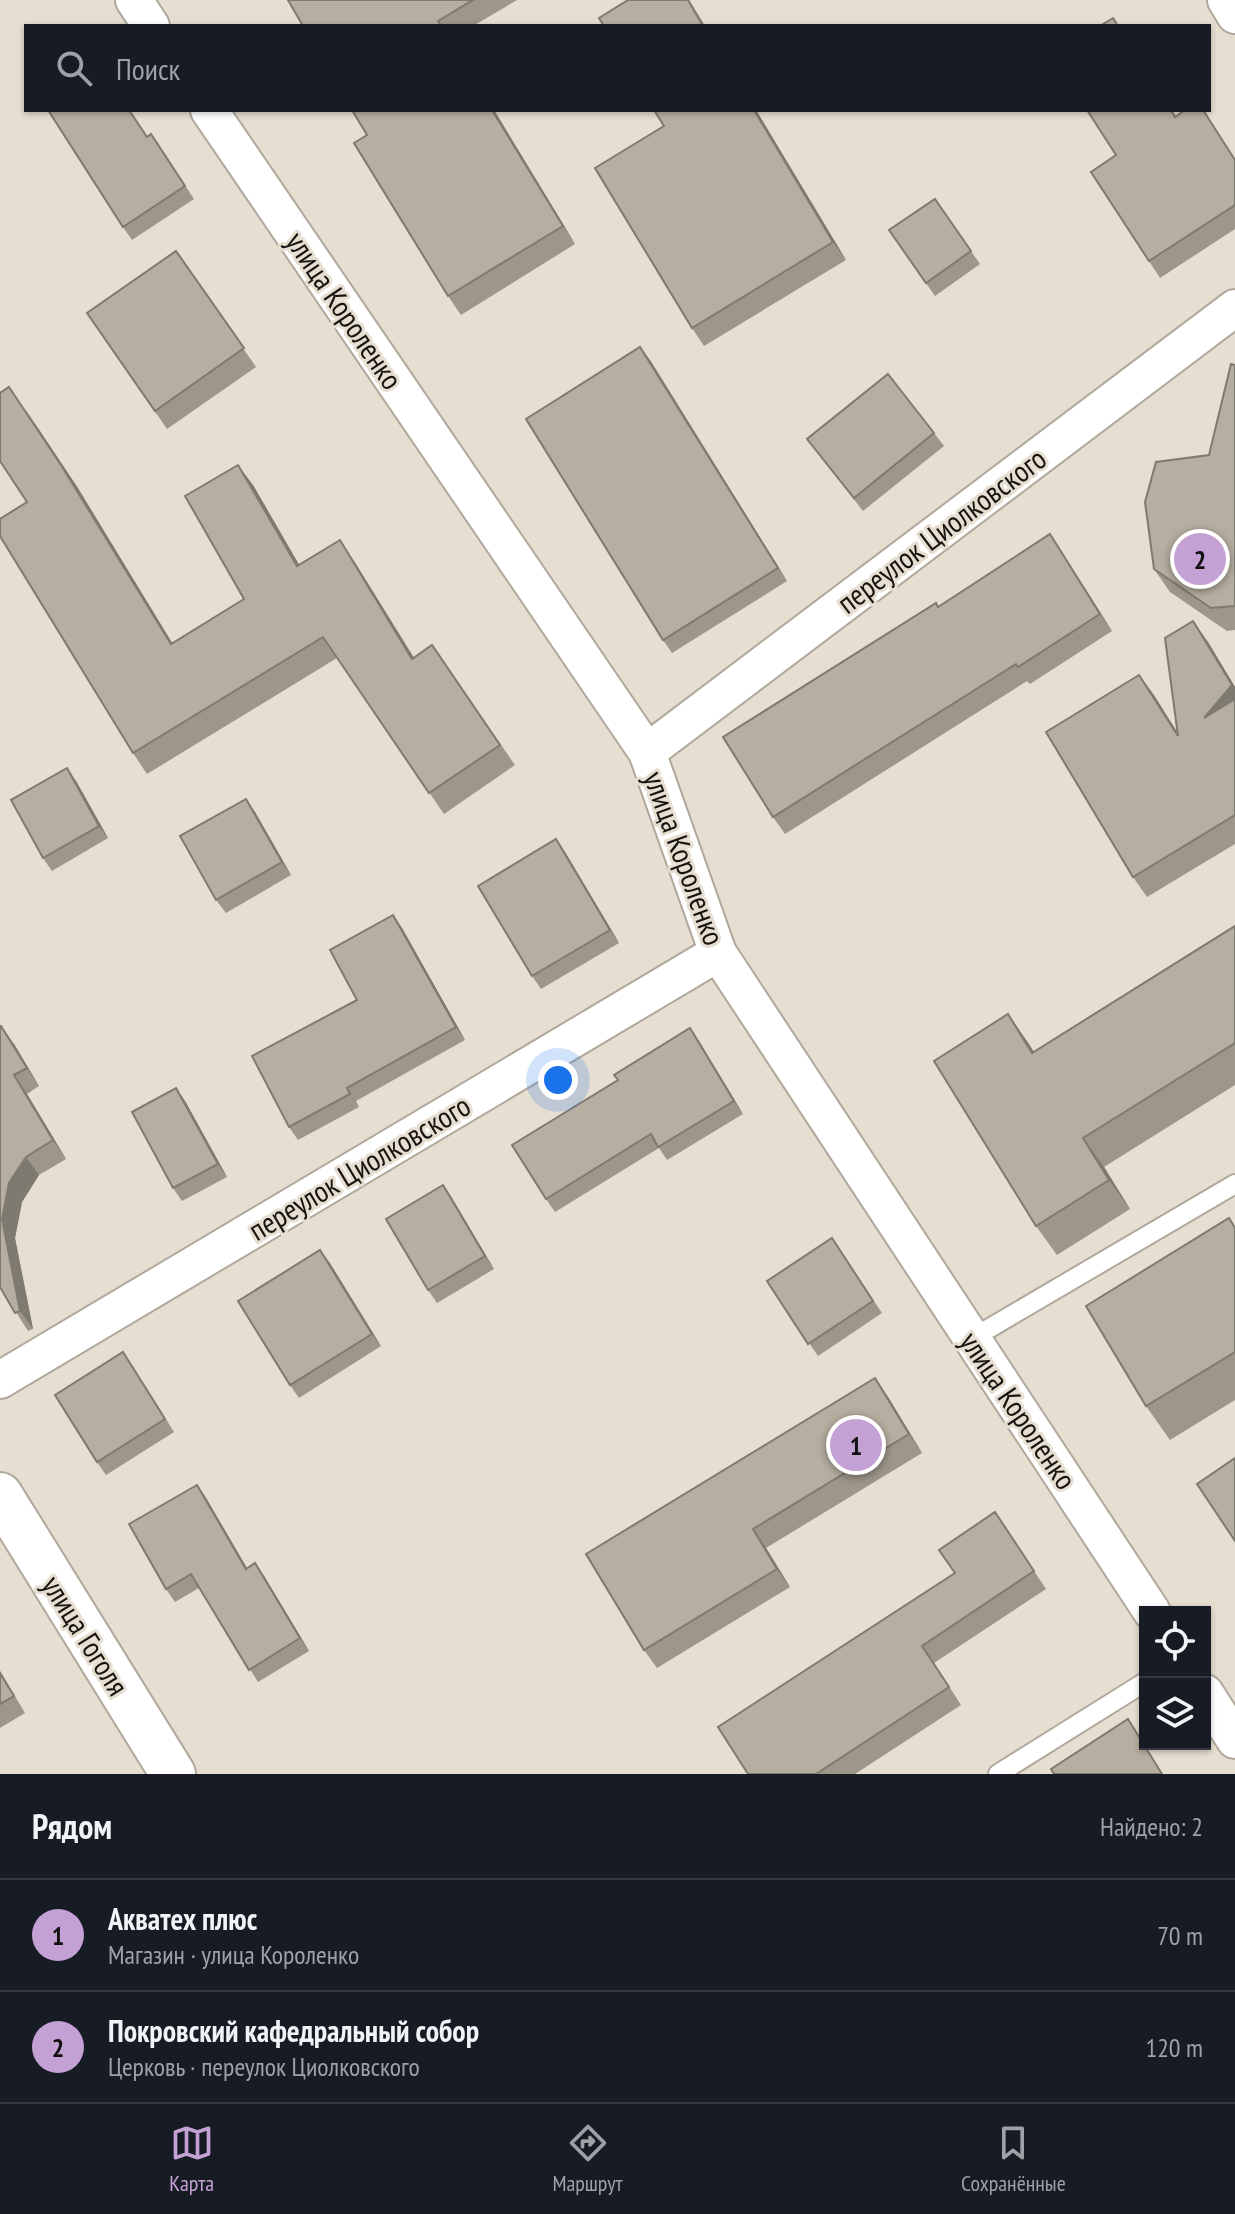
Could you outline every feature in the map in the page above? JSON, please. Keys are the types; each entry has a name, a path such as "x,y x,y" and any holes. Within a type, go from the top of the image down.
{"street":[{"path":"134,0 150,24"},
{"path":"1226,0 1235,15"},
{"name":"улица Короленко","path":"210,112 647,752 718,953 1148,1606"},
{"name":"переулок Циолковского","path":"647,752 1235,308"},
{"name":"переулок Циолковского","path":"0,1380 718,953"},
{"name":"улица Гоголя","path":"0,1495 173,1774"},
{"path":"1211,1702 1235,1740"}],"lane":[{"path":"971,1339 1235,1184"},
{"path":"998,1774 1139,1686"}],"building":[{"path":"288,0 473,0 438,21 440,24 302,24"},
{"path":"628,0 688,0 702,24 603,24 599,18"},
{"path":"1113,18 1117,24 1103,24"},
{"path":"49,112 130,112 147,137 151,134 185,186 123,227"},
{"path":"353,112 493,112 563,226 448,296 354,143 367,135"},
{"path":"655,112 755,112 833,242 692,328 595,168 664,126"},
{"path":"1088,112 1172,112 1175,117 1182,112 1204,112 1235,160 1235,205 1149,261 1091,172 1116,155"},
{"path":"935,199 971,251 926,283 889,230"},
{"path":"176,251 244,348 155,411 87,313"},
{"path":"640,347 778,568 663,640 526,419"},
{"path":"1231,364 1235,365 1235,606 1211,608 1154,569 1145,502 1156,462 1209,455"},
{"path":"888,374 934,433 854,498 807,439"},
{"path":"9,387 171,644 244,599 185,496 238,465 297,566 340,540 412,659 432,645 500,745 429,793 323,637 133,753 0,536 0,519 27,502 0,461 0,393"},
{"path":"1050,534 1100,614 773,817 723,737 936,603 938,607"},
{"path":"1193,621 1232,685 1204,718 1235,699 1235,815 1133,877 1046,732 1139,675 1178,736 1165,638"},
{"path":"67,768 99,826 43,858 11,800"},
{"path":"246,799 282,862 216,900 180,836"},
{"path":"556,839 610,930 532,976 478,886"},
{"path":"393,915 456,1027 347,1088 350,1094 289,1127 252,1056 357,1000 330,950"},
{"path":"1235,926 1235,1043 1083,1138 1109,1180 1036,1226 934,1061 1008,1014 1032,1053"},
{"path":"0,1026 27,1068 14,1075 53,1140 26,1157 9,1183 2,1219 20,1311 15,1313 0,1287"},
{"path":"690,1028 734,1101 658,1147 651,1134 546,1199 512,1145 618,1080 614,1075"},
{"path":"176,1088 218,1164 173,1188 132,1112"},
{"path":"443,1185 485,1256 428,1290 386,1219"},
{"path":"1229,1218 1235,1228 1235,1352 1146,1406 1086,1306"},
{"path":"832,1238 873,1301 808,1344 767,1281"},
{"path":"320,1250 372,1334 290,1385 238,1301"},
{"path":"123,1352 165,1419 97,1462 55,1395"},
{"path":"875,1378 909,1434 753,1529 777,1569 644,1650 586,1554"},
{"path":"1235,1458 1235,1541 1197,1484"},
{"path":"197,1485 246,1569 255,1563 300,1638 249,1670 191,1574 166,1589 129,1524"},
{"path":"995,1512 1034,1571 922,1646 949,1687 816,1774 748,1774 718,1727 955,1573 939,1550"},
{"path":"0,1673 14,1696 0,1704"},
{"path":"1128,1719 1139,1737 1139,1750 1147,1750 1162,1774 1054,1774 1051,1769"}],"place":[{"name":"Покровский кафедральный собор","path":"1200,559"},
{"name":"Акватех плюс","path":"856,1445"}]}
